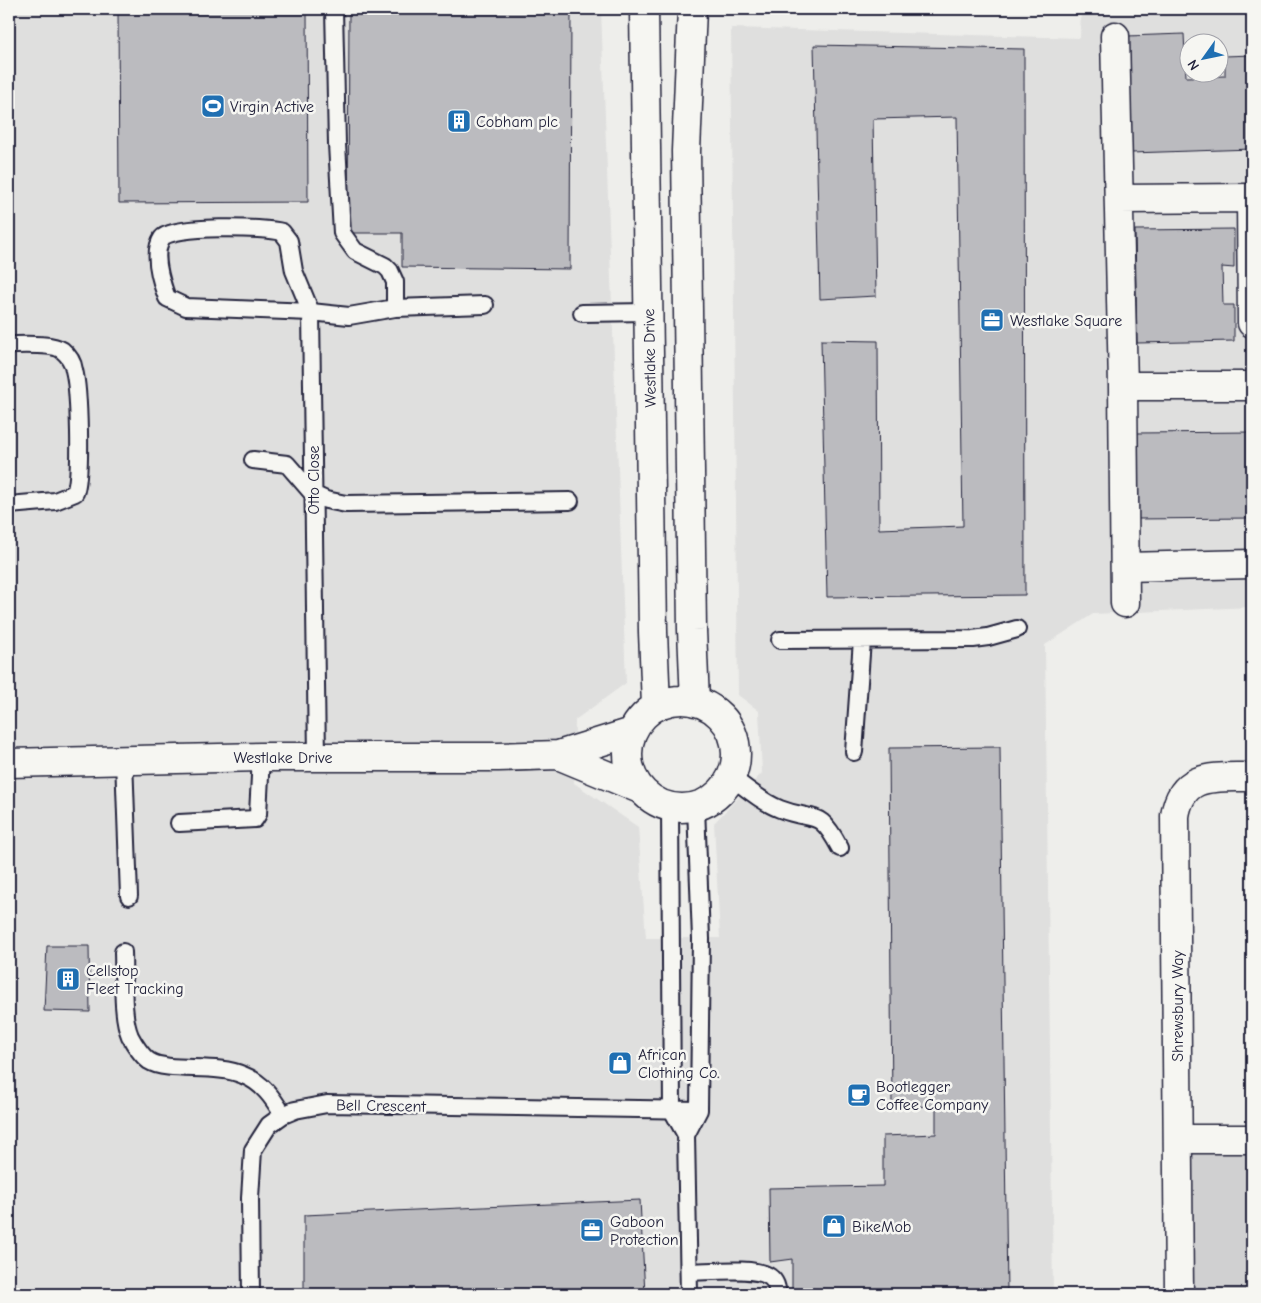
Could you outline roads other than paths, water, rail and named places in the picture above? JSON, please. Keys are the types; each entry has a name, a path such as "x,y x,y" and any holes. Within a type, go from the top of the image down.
{"street":[{"name":"Westlake Drive","path":"644,9 656,706"},
{"path":"692,9 686,151 692,630 695,702"},
{"path":"1115,36 1123,386 1125,604"},
{"path":"1119,199 1251,198 1252,323"},
{"path":"1123,386 1252,386"},
{"path":"1125,567 1252,564"},
{"path":"678,700 695,702 717,714 730,729 736,753 731,777 715,797 683,807 652,799 640,789 632,776 628,762 628,747 632,732 644,715 656,706 678,700"},
{"name":"Westlake Drive","path":"9,762 261,757 498,757 558,755 632,732"},
{"name":"Westlake Drive","path":"558,755 640,789"},
{"name":"Shrewsbury Way","path":"1179,1294 1177,804 1181,795 1200,780 1252,777"},
{"path":"1178,1139 1252,1139"}],"lane":[{"path":"334,9 336,144 342,234 355,252 386,266 390,271 395,282 395,308"},
{"name":"Otto Close","path":"312,312 186,308 167,298 162,285 158,256 160,244 166,234 202,229 260,228 282,232 286,236 294,272 312,312 317,757"},
{"path":"312,312 349,316 395,308 485,305"},
{"path":"582,313 648,312"},
{"path":"9,345 34,345 61,349 69,357 75,372 79,444 78,486 75,492 55,501 9,505"},
{"path":"253,460 287,464 313,494 326,500 346,504 570,501"},
{"path":"780,640 973,639 1017,629"},
{"path":"854,752 862,640"},
{"path":"179,823 255,818 258,814 261,757"},
{"path":"124,760 130,896"},
{"path":"731,777 765,802 780,809 819,818 830,830 840,848"},
{"path":"683,807 672,1110 686,1135 689,1294"},
{"path":"683,807 701,939 699,1110 686,1135"},
{"path":"123,952 126,1022 130,1036 148,1060 162,1065 229,1069 245,1075 259,1084 271,1096 283,1115"},
{"name":"Bell Crescent","path":"251,1294 250,1198 253,1150 269,1125 283,1115 295,1110 327,1104 699,1110"},
{"path":"689,1272 754,1272 764,1274 775,1282 778,1294"}],"place":[{"name":"Virgin Active","path":"213,106"},
{"name":"Cobham plc","path":"459,121"},
{"name":"Westlake Square","path":"992,320"},
{"name":"Cellstop Fleet Tracking","path":"68,979"},
{"name":"African Clothing Co.","path":"620,1063"},
{"name":"Bootlegger Coffee Company","path":"859,1095"},
{"name":"BikeMob","path":"834,1226"},
{"name":"Gaboon Protection","path":"592,1230"}]}
